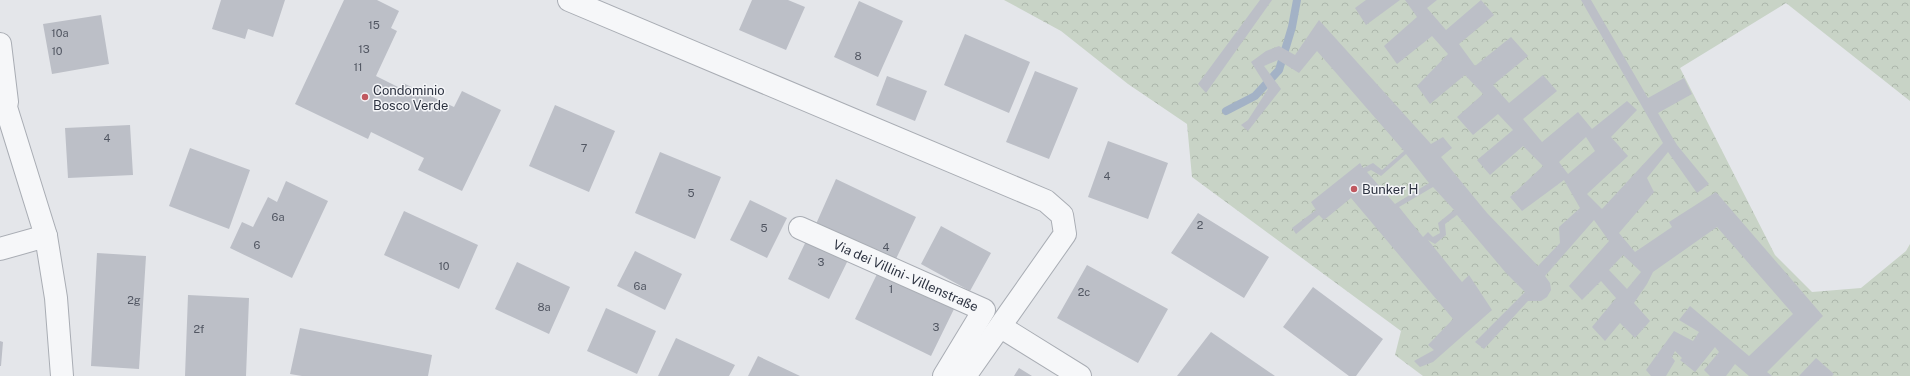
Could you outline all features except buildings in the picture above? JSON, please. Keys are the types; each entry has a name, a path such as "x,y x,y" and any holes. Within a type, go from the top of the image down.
{"street":[{"path":"569,0 1046,201 1062,215 1065,234 965,376"},
{"path":"0,44 8,113"},
{"path":"0,88 46,236 56,298 62,376"},
{"name":"Via dei Villini - Villenstraße","path":"800,228 984,310 944,376"},
{"path":"0,249 46,236"},
{"path":"1000,327 1080,376"}],"green space":[{"path":"1004,0 1910,0 1910,101 1786,3 1680,68 1775,255 1812,292 1861,288 1906,251 1910,244 1910,376 1423,376 1395,355 1401,331 1192,177 1187,124 1128,84 1061,31"}],"waterway":[{"path":"1226,111 1255,96 1279,70 1292,27 1297,0"}],"place":[{"name":"Condominio Bosco Verde","path":"365,97"},
{"name":"Bunker H","path":"1354,189"}]}
